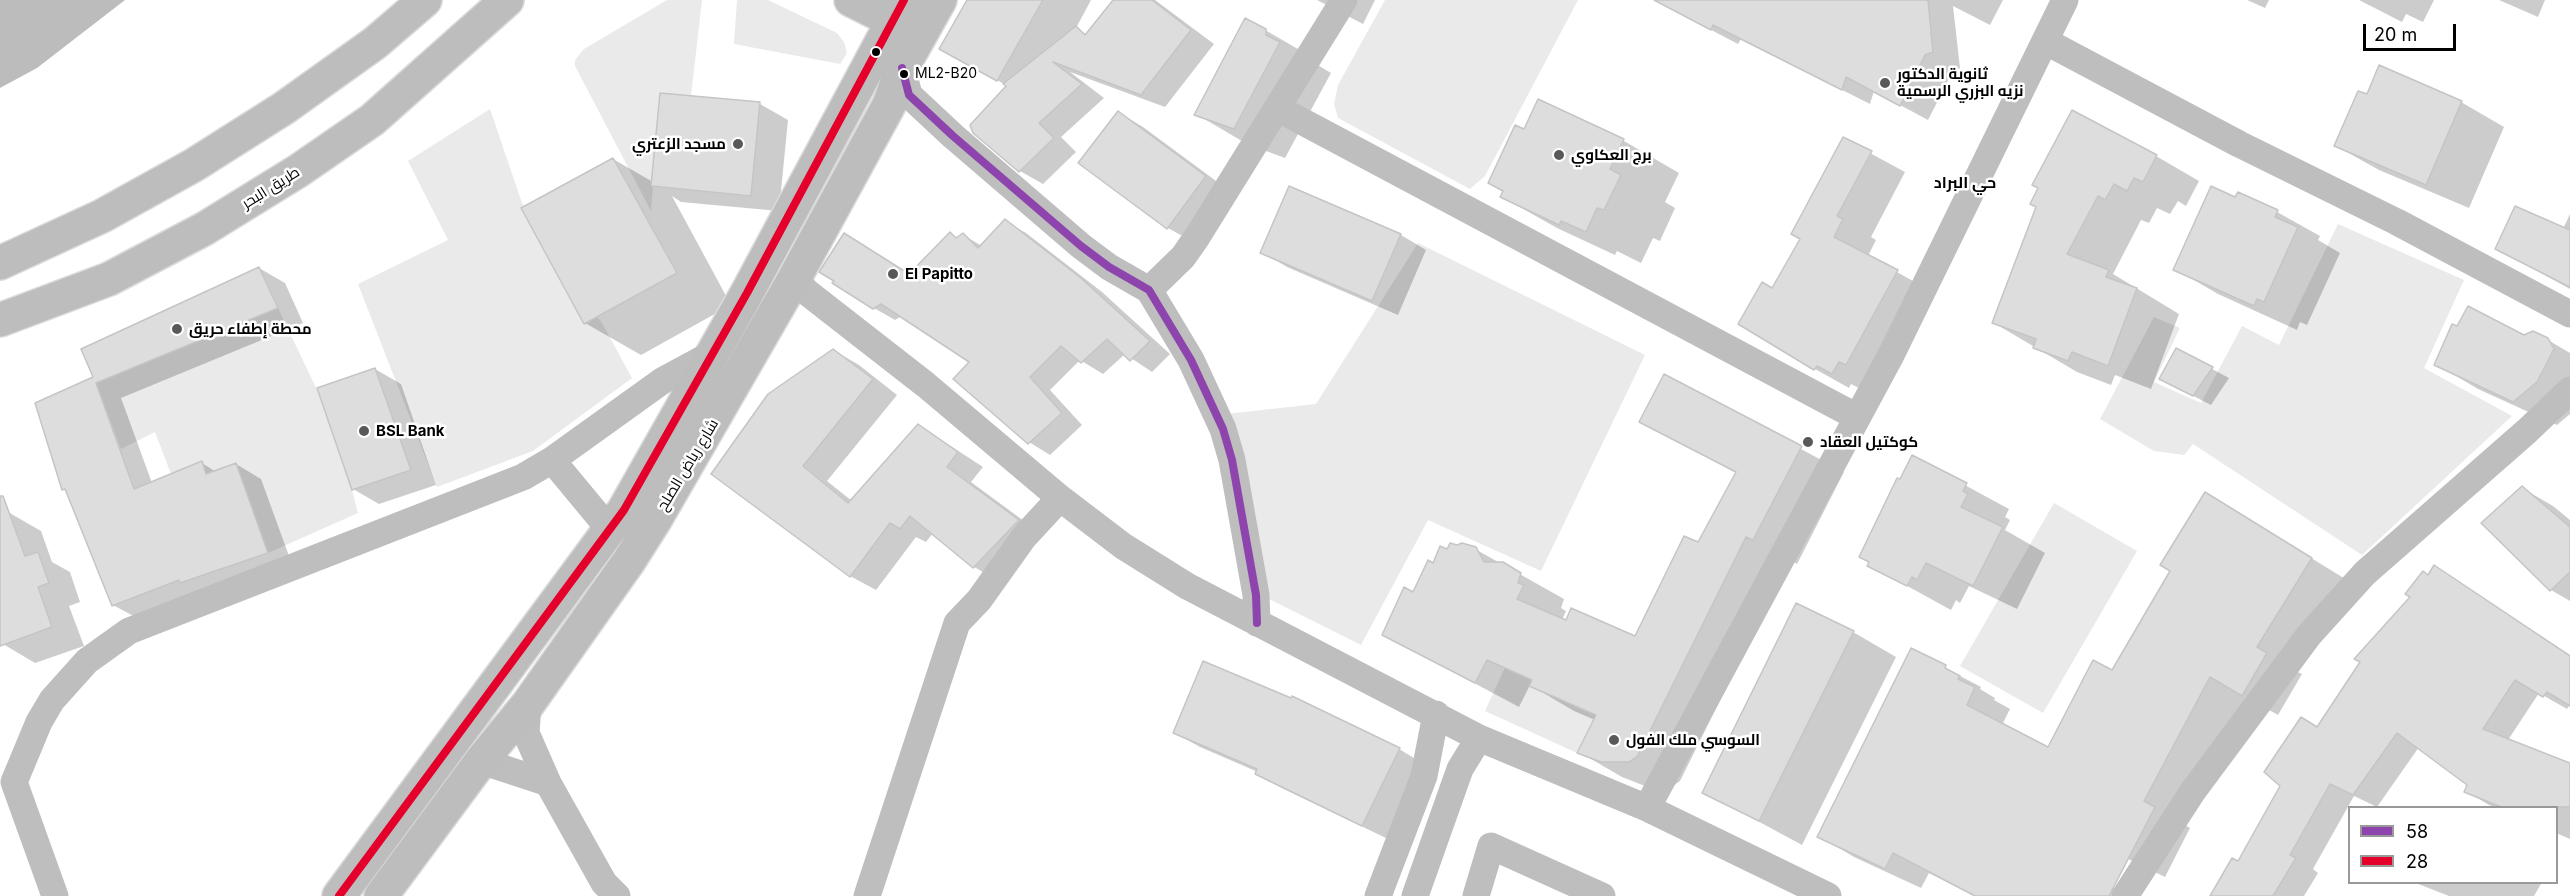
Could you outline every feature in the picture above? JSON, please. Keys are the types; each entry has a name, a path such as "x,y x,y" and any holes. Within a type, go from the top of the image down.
{"main road":[{"path":"0,263 102,216 194,165 284,108 375,43 425,0"},
{"name":"طريق البحر","path":"0,320 109,279 204,230 298,171 372,120 507,0"},
{"path":"850,0 906,19"},
{"name":"شارع رياض الصلح","path":"339,896 624,510 906,19 940,0"},
{"name":"شارع رياض الصلح","path":"381,896 481,761 528,704 629,561 655,520 794,279 888,105 902,68 906,19"}],"street":[{"path":"1149,290 1184,257 1344,0"},
{"path":"1647,808 1891,355 2065,0"},
{"path":"2044,41 2239,144 2397,222 2570,314"},
{"path":"902,68 909,95 952,136 1081,246 1109,267 1149,290 1191,360 1223,429 1232,459 1247,543 1256,596 1257,623"},
{"path":"1277,108 1857,417"},
{"path":"794,279 807,293 934,392 1060,498 1123,546 1196,591 1479,738 1647,808 1823,895"},
{"path":"55,896 7,778 52,700 87,661 129,631 515,480 552,460 662,381 712,354"},
{"path":"2125,896 2193,790 2309,634 2365,573 2527,431 2570,390"},
{"path":"552,460 610,530"},
{"path":"867,896 957,623 979,600 1024,537 1060,498"},
{"path":"884,896 979,600"},
{"path":"528,704 526,734 548,783 604,883 617,896"},
{"path":"1378,896 1424,776 1436,714"},
{"path":"1416,896 1460,769 1479,738"},
{"path":"481,761 548,783"},
{"path":"1476,896 1491,846 1602,896"}],"shaded area":[{"path":"0,0 125,0 37,68 0,88"},
{"path":"667,0 702,0 691,96 660,93 651,211 575,66 575,60 584,49"},
{"path":"737,0 768,0 837,33 844,42 847,53 840,64 734,44"},
{"path":"1385,0 1578,0 1485,176 1470,189 1338,118 1334,104 1338,85"},
{"path":"490,109 522,203 603,325 632,378 533,451 437,487 358,284 448,240 408,161"},
{"path":"2338,224 2464,280 2424,368 2512,416 2362,555 2193,444 2184,455 2154,451 2100,419 2154,317 2180,328 2154,382 2201,403 2242,326 2279,345"},
{"path":"1418,243 1645,355 1541,571 1428,520 1361,645 1265,597 1226,414 1316,404"},
{"path":"278,308 318,392 358,513 268,553 236,463 206,474 202,462 171,474 155,432 121,449 96,383"},
{"path":"2054,503 2137,551 2043,713 1960,666"},
{"path":"1516,643 1532,680 1530,687 1561,700 1603,702 1577,753 1485,711"}],"building":[{"path":"967,0 1043,0 997,81 939,49"},
{"path":"1113,0 1152,0 1191,30 1141,95 1053,62 1082,84 1039,123 1054,138 1019,172 973,133 970,125 1006,86 1003,84 1076,26 1085,35"},
{"path":"1654,0 1928,0 1933,52 1925,55 1900,106 1846,77 1842,90 1713,25 1711,30"},
{"path":"1245,18 1266,29 1266,35 1280,42 1234,129 1194,115"},
{"path":"2379,65 2462,101 2426,185 2334,146 2358,91 2367,94"},
{"name":"مسجد الزعتري","path":"660,93 760,102 751,196 651,186"},
{"name":"برج العكاوي","path":"1538,99 1624,139 1610,169 1621,175 1604,210 1597,208 1586,232 1561,221 1559,225 1500,197 1503,191 1488,183 1515,125 1524,129"},
{"path":"2072,110 2157,155 2143,182 2134,178 2127,191 2114,184 2105,200 2098,196 2067,254 2109,270 2106,277 2137,288 2108,366 2072,352 2068,361 2033,348 2036,339 1992,323 2036,207 2030,204 2038,188 2032,185"},
{"path":"1118,111 1206,176 1167,229 1078,163"},
{"path":"1843,137 1872,151 1837,216 1843,219 1834,237 1898,270 1846,365 1839,362 1832,374 1817,366 1814,370 1738,324 1762,282 1772,288 1800,239 1791,234"},
{"path":"613,158 677,273 584,324 521,208"},
{"path":"1289,186 1401,234 1372,301 1260,253"},
{"path":"2211,186 2235,197 2238,192 2278,210 2275,217 2298,227 2264,302 2257,299 2254,306 2173,270"},
{"path":"2515,206 2570,230 2570,287 2495,249"},
{"path":"1005,219 1081,278 1150,341 1130,361 1107,339 1081,363 1061,346 1030,377 1062,413 1028,444 953,379 969,362 881,304 873,309 819,272 844,233 909,274 950,232 956,238 963,233 978,248"},
{"path":"259,267 278,308 96,383 134,489 202,461 206,474 236,463 268,553 180,583 179,580 112,606 65,489 62,490 35,403 93,377 81,349"},
{"path":"2468,306 2524,335 2533,331 2548,338 2554,349 2537,382 2513,402 2434,365 2452,324 2457,326"},
{"path":"2176,348 2213,367 2193,396 2159,379"},
{"path":"833,349 873,379 803,466 848,503 918,424 958,452 947,467 1019,520 973,568 910,516 900,529 890,523 850,577 711,474 768,394"},
{"name":"BSL Bank","path":"375,368 411,470 352,490 317,388"},
{"path":"1664,374 1802,446 1753,540 1746,537 1637,757 1629,762 1601,762 1577,753 1596,715 1529,686 1532,680 1487,660 1475,683 1382,635 1404,587 1413,592 1428,560 1433,563 1440,546 1447,549 1450,543 1457,545 1462,543 1476,547 1484,562 1503,562 1521,573 1518,583 1524,585 1517,599 1566,620 1571,608 1635,636 1684,536 1698,542 1736,472 1639,422"},
{"path":"1912,455 1967,483 1963,491 1968,494 1961,507 2003,527 1973,586 1926,563 1917,580 1912,577 1907,586 1867,566 1869,562 1859,557 1897,478 1900,479"},
{"path":"2522,486 2570,527 2570,572 2550,591 2481,523"},
{"path":"2205,492 2312,558 2257,647 2267,653 2242,696 2210,677 2144,801 2155,807 2109,896 1975,896 1893,853 1885,869 1817,837 1911,648 1946,665 1945,668 1960,676 1958,679 1975,687 1967,705 2048,747 2093,660 2112,670 2170,571 2160,565"},
{"path":"0,496 3,496 25,556 38,552 49,583 38,587 52,627 0,646"},
{"path":"2434,565 2570,656 2570,706 2547,692 2543,697 2515,680 2483,729 2570,763 2570,807 2499,806 2464,792 2467,785 2397,733 2353,795 2330,784 2290,855 2296,858 2273,896 2210,896 2232,858 2238,861 2280,786 2264,772 2301,717 2317,727 2360,662 2354,659 2410,597 2405,594 2423,571 2428,575"},
{"path":"1796,603 1854,631 1759,821 1702,793"},
{"path":"1203,661 1291,698 1292,696 1400,748 1362,826 1255,774 1257,769 1173,733"}],"transit line":[{"name":"28","path":"339,896 624,510 747,293 904,0"},
{"name":"58","path":"902,68 909,95 953,136 1081,246 1109,267 1149,290 1191,360 1223,429 1232,460 1256,595 1257,623"}],"place":[{"name":"ML2-B20","path":"904,74"},
{"name":"ثانوية الدكتور نزيه البزري الرسمية","path":"1885,83"},
{"name":"مسجد الزعتري","path":"738,144"},
{"name":"برج العكاوي","path":"1559,155"},
{"name":"El Papitto","path":"893,274"},
{"name":"محطة إطفاء حريق","path":"177,329"},
{"name":"BSL Bank","path":"364,431"},
{"name":"كوكتيل العقاد","path":"1808,442"},
{"name":"السوسي ملك الفول","path":"1614,740"}],"district":[{"name":"حي البراد","path":"1965,183"}]}
